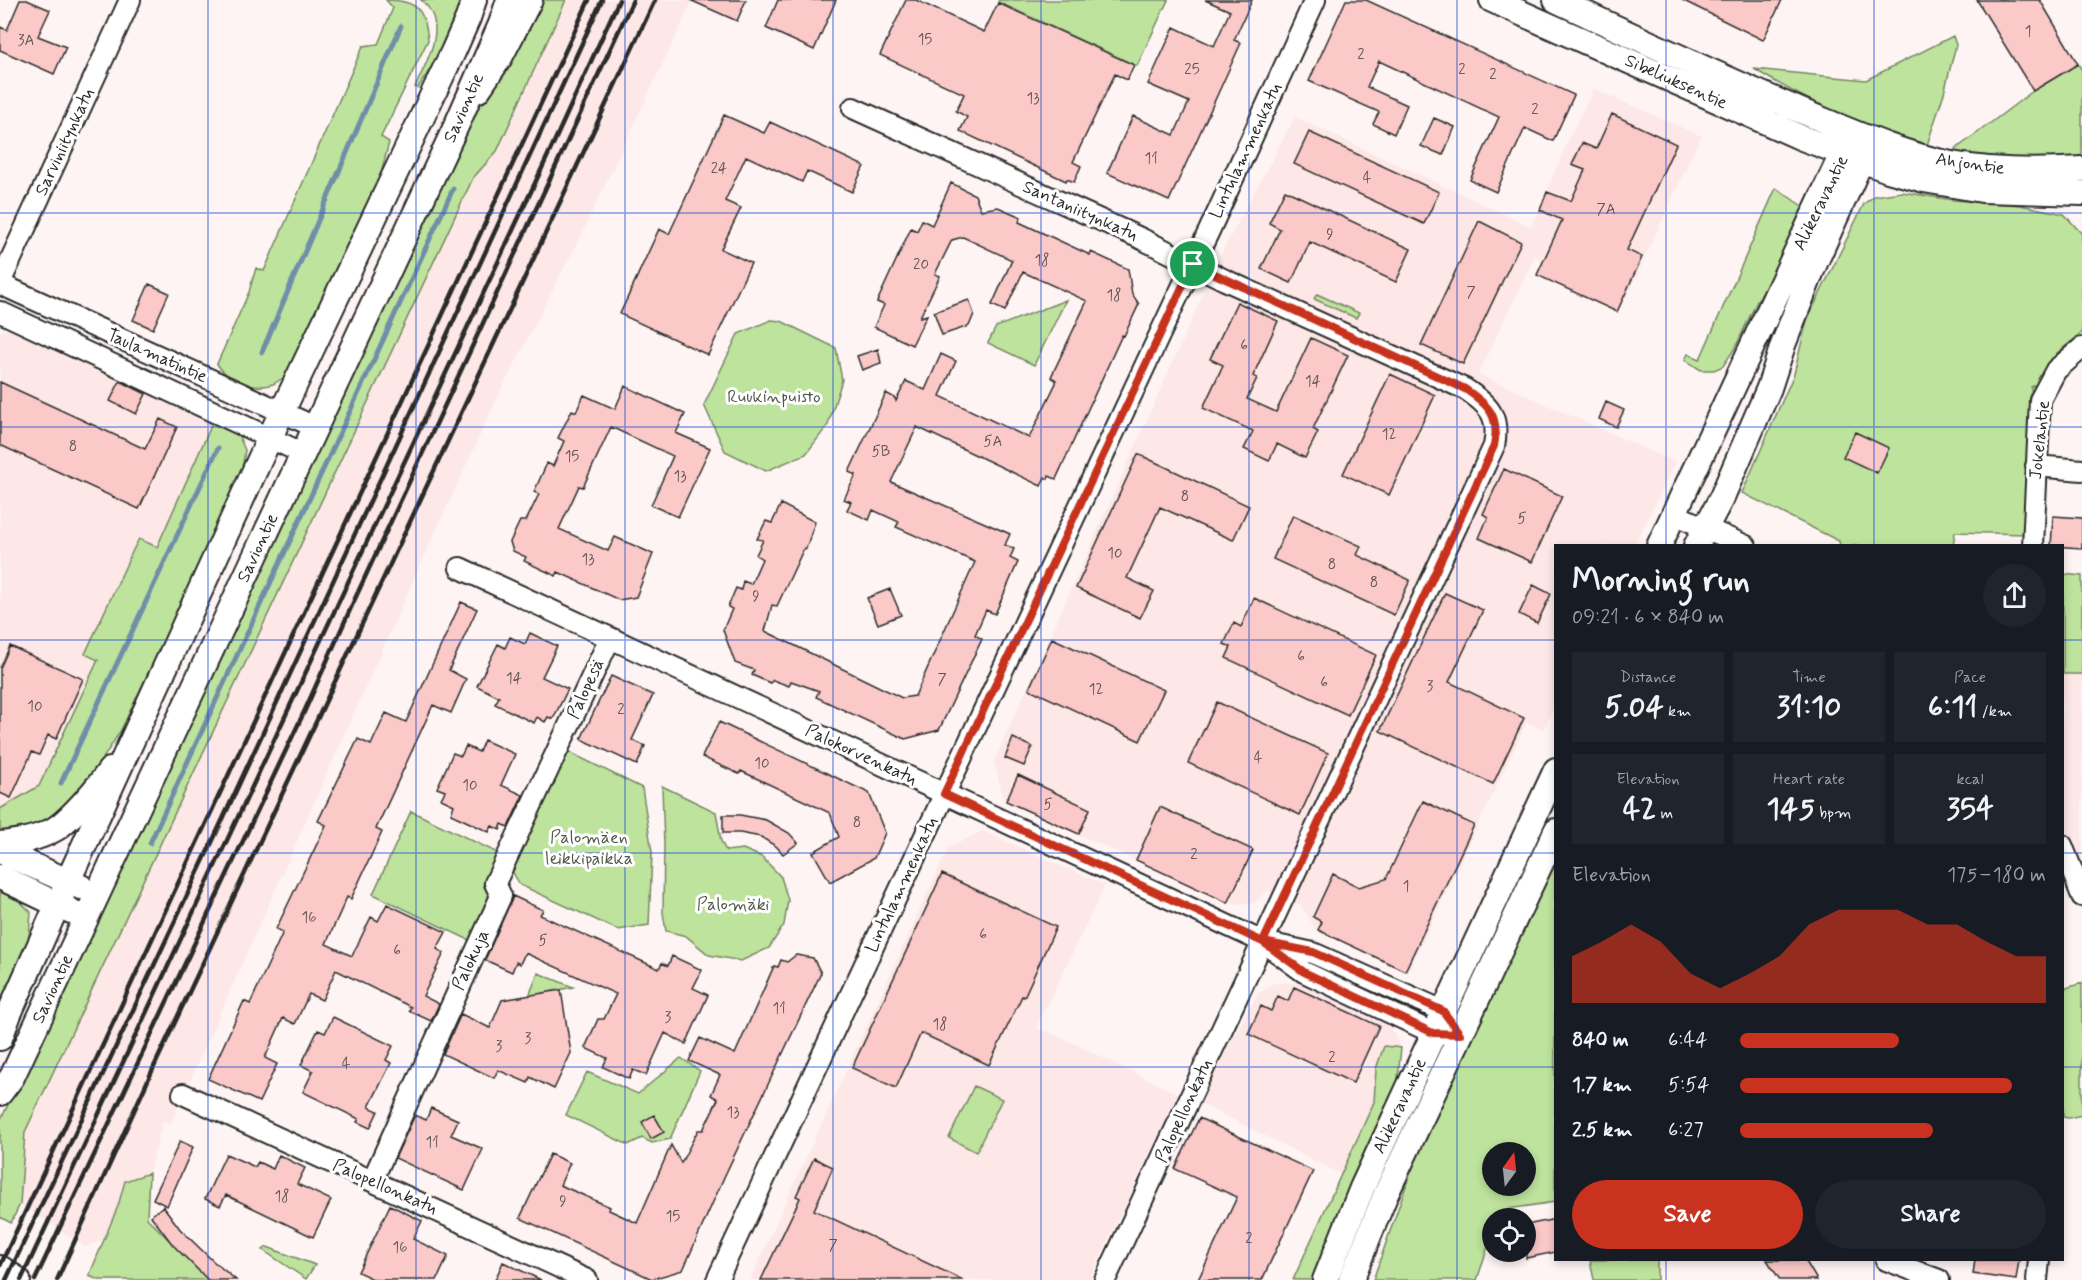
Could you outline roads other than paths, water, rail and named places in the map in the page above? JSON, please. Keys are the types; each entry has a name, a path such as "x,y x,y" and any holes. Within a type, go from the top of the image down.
{"main road":[{"name":"Saviontie","path":"0,1038 68,881 270,437 453,52 474,0"},
{"name":"Saviontie","path":"0,1093 12,1077 457,124 501,24 509,0"},
{"name":"Sibeliuksentie","path":"1492,0 1791,133 1851,157"},
{"name":"Sibeliuksentie","path":"1556,0 1732,82 1862,136"},
{"name":"Alikeravantie","path":"1660,544 1822,221 1862,136"},
{"name":"Ahjontie","path":"1862,136 1921,168"},
{"name":"Ahjontie","path":"1851,157 1950,174 1982,190 2082,193"},
{"name":"Ahjontie","path":"1950,174 1980,168 2029,171 2082,168"},
{"name":"Alikeravantie","path":"1701,538 1722,497 1769,388 1797,306 1822,221"},
{"path":"0,844 33,839 56,828 108,774 142,721"},
{"name":"Alikeravantie","path":"1325,1280 1362,1188 1554,774"},
{"name":"Alikeravantie","path":"1351,1280 1385,1196 1554,835"},
{"path":"0,851 97,894"},
{"path":"0,877 86,919"},
{"path":"0,1268 18,1280"}],"street":[{"name":"Sarviniitynkatu","path":"0,284 130,0"},
{"path":"457,124 502,58 532,0"},
{"name":"Lintulammenkatu","path":"717,1280 1315,0"},
{"name":"Santaniitynkatu","path":"853,108 1465,389 1484,402 1494,417 1496,432 1494,446 1263,942"},
{"name":"Taulamatintie","path":"0,284 315,427"},
{"name":"Taulamatintie","path":"0,312 302,453"},
{"name":"Jokelantie","path":"2033,544 2040,400 2056,370 2082,348"},
{"path":"2036,466 2082,470"},
{"path":"1674,514 1701,538 1735,544"},
{"name":"Palokorvenkatu","path":"460,568 1263,942 1304,972 1433,1033 1460,1034"},
{"name":"Palopesä","path":"561,740 610,638"},
{"name":"Palokuja","path":"372,1181 501,896 495,883 561,740"},
{"path":"2064,850 2082,897"},
{"name":"Palokorvenkatu","path":"1263,942 1313,952 1443,1011 1460,1034"},
{"name":"Palopellonkatu","path":"1105,1280 1263,942"},
{"name":"Palopellonkatu","path":"183,1094 586,1280"},
{"path":"1889,1261 1939,1280"},
{"path":"2037,1280 2039,1261"}],"waterway":[{"path":"262,352 401,26"},
{"path":"150,843 453,189"},
{"path":"61,783 218,448"}],"railway":[{"path":"0,1266 589,0"},
{"path":"6,1280 222,821 602,0"},
{"path":"21,1280 619,0"},
{"path":"35,1280 305,710 633,0"},
{"path":"57,1280 153,1069 655,0"}],"park label":[{"name":"Ruukinpuisto","path":"774,397"},
{"name":"Palomäen leikkipaikka","path":"589,848"},
{"name":"Palomäki","path":"733,905"}]}
